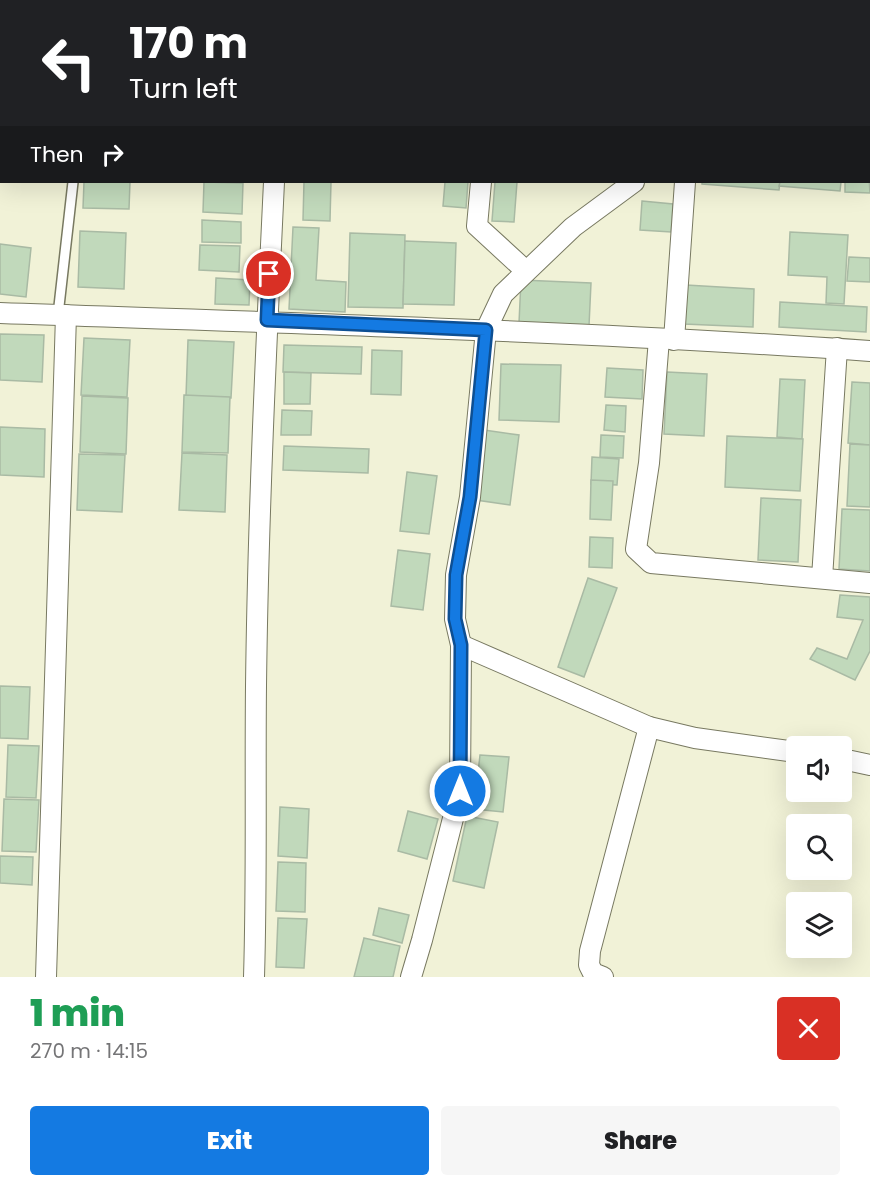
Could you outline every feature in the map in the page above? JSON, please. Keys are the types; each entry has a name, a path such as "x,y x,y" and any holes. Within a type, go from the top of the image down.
{"street":[{"path":"254,977 256,686 267,320 274,183"},
{"path":"481,183 477,226 526,271"},
{"path":"411,977 460,791 461,645 455,619 456,575 470,497 486,330 503,294 573,227 633,183"},
{"path":"685,183 666,340 636,549 651,563 870,583"},
{"path":"0,313 267,320 870,351"},
{"path":"46,977 62,315"},
{"path":"822,578 837,348"},
{"path":"461,645 649,727 695,738 786,751"},
{"path":"603,977 593,973 589,965 590,951 649,727"},
{"path":"852,761 870,765"}],"lane":[{"path":"62,315 73,183"}],"building":[{"path":"84,183 130,183 129,209 83,208"},
{"path":"204,183 243,183 242,214 203,212"},
{"path":"304,183 331,183 330,221 303,220"},
{"path":"445,183 468,183 466,208 443,206"},
{"path":"495,183 517,183 514,222 492,221"},
{"path":"702,183 780,183 779,190"},
{"path":"780,183 841,183 840,191 779,186"},
{"path":"845,183 869,183 870,193 845,192"},
{"path":"642,201 673,204 671,232 640,230"},
{"path":"202,220 241,222 241,243 202,242"},
{"path":"293,227 319,228 316,280 346,282 345,312 289,309"},
{"path":"80,231 126,233 124,289 78,287"},
{"path":"790,232 848,235 844,304 826,303 827,277 788,275"},
{"path":"350,233 405,235 403,308 348,307"},
{"path":"405,241 456,243 454,305 403,304"},
{"path":"0,244 31,248 26,297 0,294"},
{"path":"200,245 240,246 239,272 199,270"},
{"path":"849,257 870,258 870,282 847,281"},
{"path":"216,278 250,280 249,305 215,304"},
{"path":"521,280 591,283 589,326 519,323"},
{"path":"686,285 754,289 753,327 684,324"},
{"path":"780,302 867,307 866,332 779,327"},
{"path":"0,334 44,335 42,382 0,380"},
{"path":"84,338 130,340 127,397 81,395"},
{"path":"188,340 234,342 231,398 186,396"},
{"path":"284,345 362,347 361,374 283,372"},
{"path":"372,350 402,351 401,395 371,394"},
{"path":"501,364 561,365 559,422 499,420"},
{"path":"607,368 643,370 642,399 605,397"},
{"path":"284,372 311,373 310,404 284,404"},
{"path":"667,372 707,374 704,436 664,434"},
{"path":"780,379 805,380 802,439 777,437"},
{"path":"852,382 870,383 870,445 848,443"},
{"path":"184,395 230,397 228,453 182,452"},
{"path":"82,396 128,398 126,454 80,452"},
{"path":"606,405 626,406 625,432 604,430"},
{"path":"282,410 312,411 311,435 281,435"},
{"path":"0,427 45,429 44,477 0,475"},
{"path":"484,430 519,435 510,505 476,500"},
{"path":"601,435 624,436 623,458 600,457"},
{"path":"727,436 803,439 800,491 725,487"},
{"path":"850,444 870,445 870,507 847,506"},
{"path":"284,446 369,449 368,473 283,470"},
{"path":"182,453 227,455 225,512 179,510"},
{"path":"79,454 125,455 122,512 77,510"},
{"path":"592,457 619,459 617,485 591,484"},
{"path":"407,472 437,476 429,534 400,531"},
{"path":"591,480 613,481 611,520 590,519"},
{"path":"761,498 801,500 798,562 758,560"},
{"path":"842,509 870,510 870,571 839,569"},
{"path":"590,537 613,538 612,568 589,567"},
{"path":"398,550 430,554 423,610 391,606"},
{"path":"588,578 617,588 584,677 558,667"},
{"path":"840,595 870,597 870,651 855,680 810,659 817,648 847,659 863,620 837,617"},
{"path":"0,686 30,687 28,739 0,738"},
{"path":"8,745 39,746 36,798 6,797"},
{"path":"480,755 509,757 503,812 474,809"},
{"path":"4,799 39,800 36,852 2,851"},
{"path":"280,807 309,809 307,858 278,856"},
{"path":"408,811 438,819 427,859 398,851"},
{"path":"467,816 498,822 484,888 453,881"},
{"path":"0,856 33,857 32,885 0,883"},
{"path":"278,862 306,863 305,912 276,911"},
{"path":"379,908 409,915 402,943 373,935"},
{"path":"278,918 307,919 304,968 276,967"},
{"path":"364,938 400,946 393,977 354,977"}],"route":[{"path":"269,274 267,320 486,330 470,497 456,575 455,619 461,645 460,791"}]}
